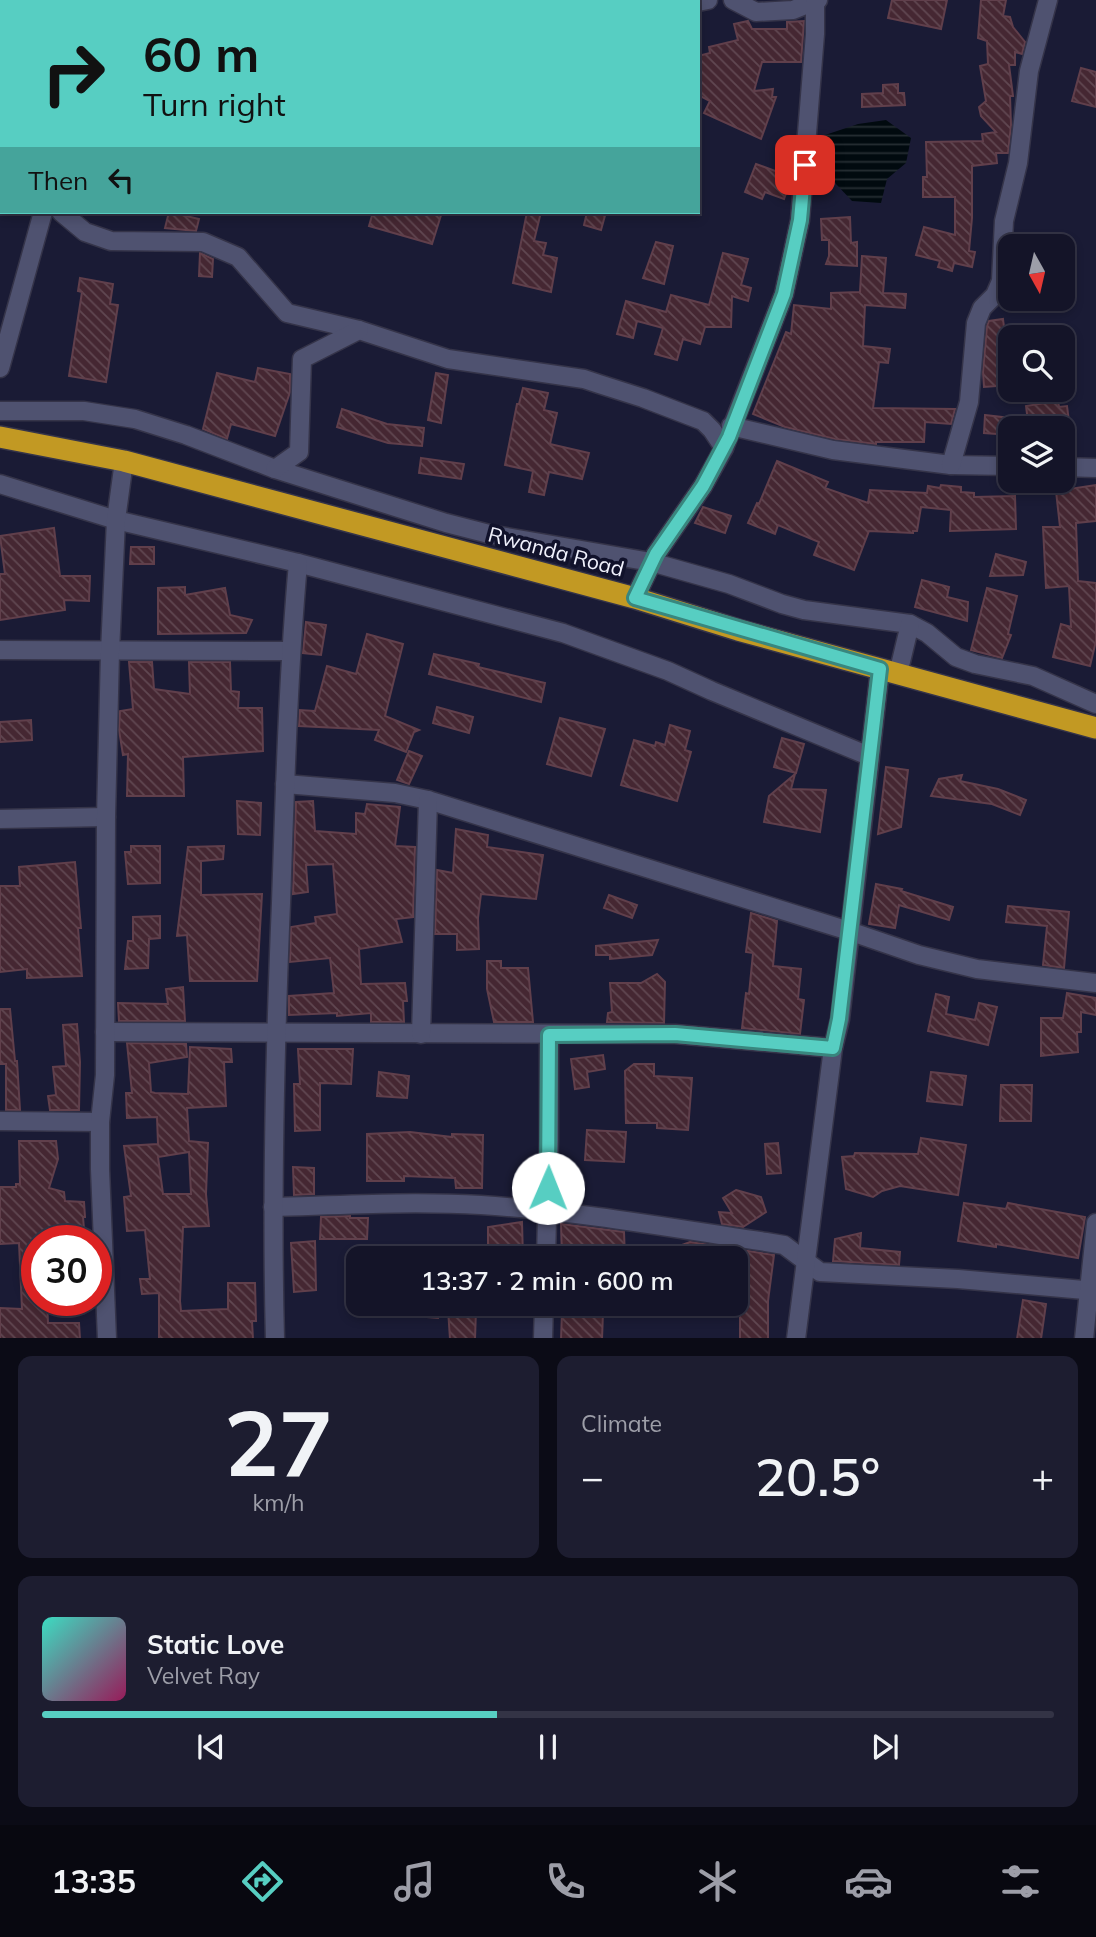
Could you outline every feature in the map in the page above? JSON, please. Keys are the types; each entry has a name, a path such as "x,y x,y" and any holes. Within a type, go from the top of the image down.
{"highway":[{"name":"Rwanda Road","path":"0,437 124,461 635,598 889,672 1096,727"}],"street":[{"path":"635,598 651,562 703,486 724,448 784,294 800,220 817,1 793,10 756,12 733,0"},
{"path":"951,465 969,402 979,314 995,295 1001,281 1004,221 1018,163 1030,71 1048,0"},
{"path":"0,368 42,214"},
{"path":"63,214 85,232 111,241 204,242 216,246 237,257 287,313 359,330 448,359 584,379 702,421 724,448"},
{"path":"275,469 299,452 302,359 359,330"},
{"path":"0,411 109,413 186,435 275,469 457,526 499,536 651,562 729,584 804,610 910,624 928,633 956,657 975,664 1033,676 1096,705"},
{"path":"731,426 832,450 951,465 998,466"},
{"path":"107,1338 101,1226 100,1122 106,1032 106,817 110,652 116,520 124,461"},
{"path":"1075,467 1096,468"},
{"path":"0,484 116,520 298,563 563,633 616,650 869,756"},
{"path":"275,1338 273,1207 276,1034 290,651 298,563"},
{"path":"796,1338 839,1019 869,756 889,672 910,624"},
{"path":"0,650 290,651"},
{"path":"285,785 394,793 428,800 919,955 977,970 1096,983"},
{"path":"421,1034 428,800"},
{"path":"0,819 106,817"},
{"path":"106,1032 675,1034 833,1048"},
{"path":"547,1246 549,1035"},
{"path":"0,1121 100,1122"},
{"path":"273,1207 411,1203 481,1205 784,1245 820,1272 958,1279 1092,1291"},
{"path":"1084,1338 1092,1291 1096,1223"},
{"path":"543,1338 544,1316"}],"shaded area":[{"path":"886,120 911,138 906,163 887,179 881,203 852,201 836,184 823,159 825,135 858,124"}],"building":[{"path":"892,0 947,0 941,29 888,18"},
{"path":"981,0 1006,0 1003,16 1010,17 1013,27 1025,42 1022,54 1015,52 1015,65 1009,65 1013,96 1010,96 1008,153 996,153 997,163 972,166 969,251 975,252 972,267 954,263 952,271 938,267 940,261 916,255 924,227 955,235 955,197 923,197 923,177 927,177 926,142 983,141 982,134 996,132 981,116 979,107 986,101 980,66 988,64 987,41 978,38"},
{"path":"748,21 752,29 787,29 787,22 804,21 801,62 762,62 754,91 773,89 772,97 776,97 761,139 704,113 710,101 700,96 700,56 710,53 709,47 738,40 734,24"},
{"path":"1081,68 1096,72 1096,107 1072,101"},
{"path":"898,84 898,93 904,93 905,105 862,107 862,94 883,93 883,85"},
{"path":"756,164 792,177 784,199 765,192 762,199 745,192"},
{"path":"168,214 199,219 196,231 165,228"},
{"path":"372,214 441,214 432,244 369,226"},
{"path":"527,214 541,214 534,241 546,243 543,255 557,258 551,292 513,283"},
{"path":"587,214 605,214 601,230 584,225"},
{"path":"850,217 851,243 857,242 857,266 826,264 829,240 822,240 821,219"},
{"path":"656,242 673,246 664,284 643,278"},
{"path":"200,253 213,259 212,277 199,276"},
{"path":"723,253 748,259 741,285 751,288 748,301 732,296 731,327 705,327 700,344 683,339 677,360 655,354 663,328 637,321 633,338 617,334 626,301 666,312 671,295 709,305"},
{"path":"862,256 886,258 883,293 906,294 905,308 865,305 863,346 890,349 888,363 879,362 873,408 955,409 951,424 925,422 924,442 876,444 835,439 785,427 753,414 786,332 791,334 794,305 831,309 831,293 860,292"},
{"path":"80,278 113,284 110,304 118,305 106,382 69,376 82,292 78,291"},
{"path":"1003,319 1004,325 998,325 998,386 984,387 983,372 989,321"},
{"path":"258,368 290,374 290,392 275,436 231,424 227,439 203,429 217,373 255,382"},
{"path":"436,373 448,375 441,423 428,420"},
{"path":"523,388 548,393 544,410 557,413 550,444 589,453 582,479 549,472 544,495 529,492 533,471 505,465 517,404"},
{"path":"1058,402 1059,407 1067,406 1068,416 1027,416 1026,406"},
{"path":"342,409 387,424 424,428 422,446 388,443 337,427"},
{"path":"985,415 998,417 998,434 984,433"},
{"path":"421,458 464,464 461,479 419,473"},
{"path":"777,461 828,482 825,488 868,503 870,490 927,493 928,486 940,488 941,485 961,487 961,492 974,493 974,497 1015,496 1016,529 950,531 951,510 921,507 917,531 913,533 869,531 854,570 814,555 819,542 778,525 775,534 748,523"},
{"path":"1096,485 1096,521 1076,523 1078,581 1096,583 1096,641 1090,666 1053,657 1061,624 1071,627 1069,586 1046,588 1043,527 1060,527 1056,493 1075,493 1075,488"},
{"path":"703,507 731,516 725,533 695,523"},
{"path":"54,528 60,576 90,576 89,601 64,600 65,610 0,620 0,574 5,574 0,536"},
{"path":"131,547 154,547 154,564 130,564"},
{"path":"996,554 1026,562 1023,575 990,576"},
{"path":"922,580 949,587 947,597 968,602 967,621 915,607"},
{"path":"185,587 185,595 225,588 230,615 252,620 246,633 158,634 158,588"},
{"path":"987,588 1017,596 1008,634 1011,635 1002,658 971,650"},
{"path":"306,622 326,625 321,655 303,653"},
{"path":"367,634 403,644 385,716 419,730 414,732 406,752 375,740 379,730 299,726 300,710 315,711 327,666 356,674"},
{"path":"434,654 545,683 541,702 429,674"},
{"path":"129,662 152,662 154,689 190,694 189,662 230,662 231,691 239,692 238,708 262,708 263,751 183,757 184,796 127,796 128,754 123,755 119,730 120,711 133,709"},
{"path":"437,707 473,717 469,733 433,723"},
{"path":"560,718 605,729 591,776 547,764"},
{"path":"31,720 32,740 0,742 0,722"},
{"path":"670,725 690,731 685,750 691,752 677,801 621,785 634,740 655,746 656,742 665,745"},
{"path":"782,738 804,744 796,773 774,767"},
{"path":"409,751 422,756 409,784 397,780"},
{"path":"886,767 908,770 901,827 878,834"},
{"path":"795,774 791,789 826,790 820,832 764,822 769,796"},
{"path":"962,775 960,781 998,789 1026,800 1020,815 992,804 931,796 939,779"},
{"path":"237,801 261,803 260,835 238,834"},
{"path":"313,801 315,831 356,834 356,813 365,814 367,804 400,807 395,846 415,847 413,917 396,919 402,942 359,949 361,984 405,983 407,1001 403,1001 404,1022 371,1022 371,1013 337,1016 337,1013 289,1015 289,996 334,993 330,958 290,962 291,927 316,923 315,917 337,914 333,864 306,865 308,892 293,894 296,802"},
{"path":"456,829 488,835 487,847 543,855 536,899 481,894 478,918 479,949 457,950 457,934 435,934 437,870 453,873"},
{"path":"131,846 160,846 160,883 128,884 125,852 131,852"},
{"path":"224,846 223,859 201,861 201,895 262,894 257,981 190,981 187,935 177,936 188,847"},
{"path":"75,862 82,976 27,978 27,969 0,972 0,886 20,886 19,867"},
{"path":"876,884 902,889 901,891 953,907 949,920 899,905 895,928 869,924"},
{"path":"609,895 637,905 632,918 604,908"},
{"path":"1008,906 1069,912 1064,968 1043,965 1047,926 1006,922"},
{"path":"751,913 777,921 773,966 801,969 798,999 804,1000 800,1034 742,1028 753,953 746,952"},
{"path":"160,916 160,938 149,939 148,968 125,969 128,941 133,941 133,917"},
{"path":"658,940 652,955 610,959 610,955 596,955 596,946"},
{"path":"487,961 501,961 501,968 528,968 533,1022 494,1022 487,989"},
{"path":"657,974 665,982 664,1023 607,1022 608,1013 612,1012 610,983 641,983"},
{"path":"183,987 185,1021 119,1021 118,1003 168,1004 166,989"},
{"path":"1067,993 1096,998 1096,1015 1081,1012 1081,1032 1077,1032 1078,1052 1041,1056 1041,1018 1063,1018"},
{"path":"936,994 949,997 946,1014 975,1020 979,1003 997,1007 988,1045 928,1031"},
{"path":"0,1009 10,1009 20,1110 6,1110 6,1064 0,1064"},
{"path":"77,1024 80,1062 79,1110 50,1110 48,1096 56,1095 53,1067 66,1066 63,1025"},
{"path":"127,1043 186,1044 187,1057 149,1063 151,1092 155,1093 188,1094 190,1047 231,1049 232,1062 224,1062 226,1106 187,1108 189,1141 208,1143 206,1194 209,1226 183,1227 180,1301 181,1311 228,1309 228,1283 255,1283 256,1321 252,1321 253,1338 159,1338 159,1293 142,1294 140,1279 150,1279 145,1230 127,1231 124,1197 131,1196 124,1146 158,1144 157,1117 127,1118 126,1093 132,1093","holes":["189,1152 191,1194 163,1194 158,1157"]},
{"path":"298,1049 353,1049 351,1084 320,1083 320,1130 295,1131 294,1084 300,1084"},
{"path":"603,1055 605,1069 587,1072 589,1087 575,1089 571,1059"},
{"path":"634,1064 654,1064 654,1076 692,1078 688,1130 657,1128 657,1123 626,1123 625,1071"},
{"path":"379,1072 409,1076 407,1098 377,1096"},
{"path":"931,1072 966,1076 962,1105 927,1101"},
{"path":"1001,1085 1032,1085 1031,1121 1000,1121"},
{"path":"587,1130 626,1132 624,1162 585,1160"},
{"path":"410,1132 452,1137 452,1134 483,1135 482,1188 456,1188 455,1178 404,1176 404,1181 367,1181 367,1134"},
{"path":"921,1138 966,1145 958,1195 900,1186 882,1191 873,1197 846,1189 842,1157 854,1156 855,1153 918,1154"},
{"path":"19,1141 56,1141 58,1159 49,1188 64,1192 65,1201 84,1202 85,1217 84,1225 21,1225 21,1287 19,1243 0,1244 0,1187 16,1187 16,1184 20,1184"},
{"path":"778,1143 781,1173 767,1174 765,1144"},
{"path":"293,1167 314,1168 314,1194 294,1195"},
{"path":"736,1190 761,1197 766,1212 743,1227 722,1224 719,1212 732,1213 723,1198"},
{"path":"964,1203 1006,1209 1008,1203 1085,1217 1078,1258 996,1244 996,1247 958,1241"},
{"path":"321,1217 368,1218 367,1239 320,1239"},
{"path":"522,1222 523,1246 488,1246 488,1227"},
{"path":"561,1224 624,1232 625,1246 562,1246"},
{"path":"861,1233 860,1248 900,1252 899,1265 833,1261 835,1239"},
{"path":"315,1241 316,1290 294,1292 291,1243"},
{"path":"690,1242 716,1246 682,1246"},
{"path":"748,1251 774,1255 768,1301 768,1338 740,1338 740,1316 748,1316"},
{"path":"1023,1300 1046,1304 1041,1338 1017,1338"},
{"path":"0,1308 21,1309 21,1316 48,1316 48,1323 79,1323 80,1338 0,1338"},
{"path":"448,1316 476,1316 475,1338 450,1338"},
{"path":"562,1316 603,1316 602,1338 561,1338"}],"route":[{"path":"548,1188 549,1035 675,1034 833,1048 839,1019 880,669 635,598 656,554 703,486 729,437 784,294 800,220 805,165"}]}
